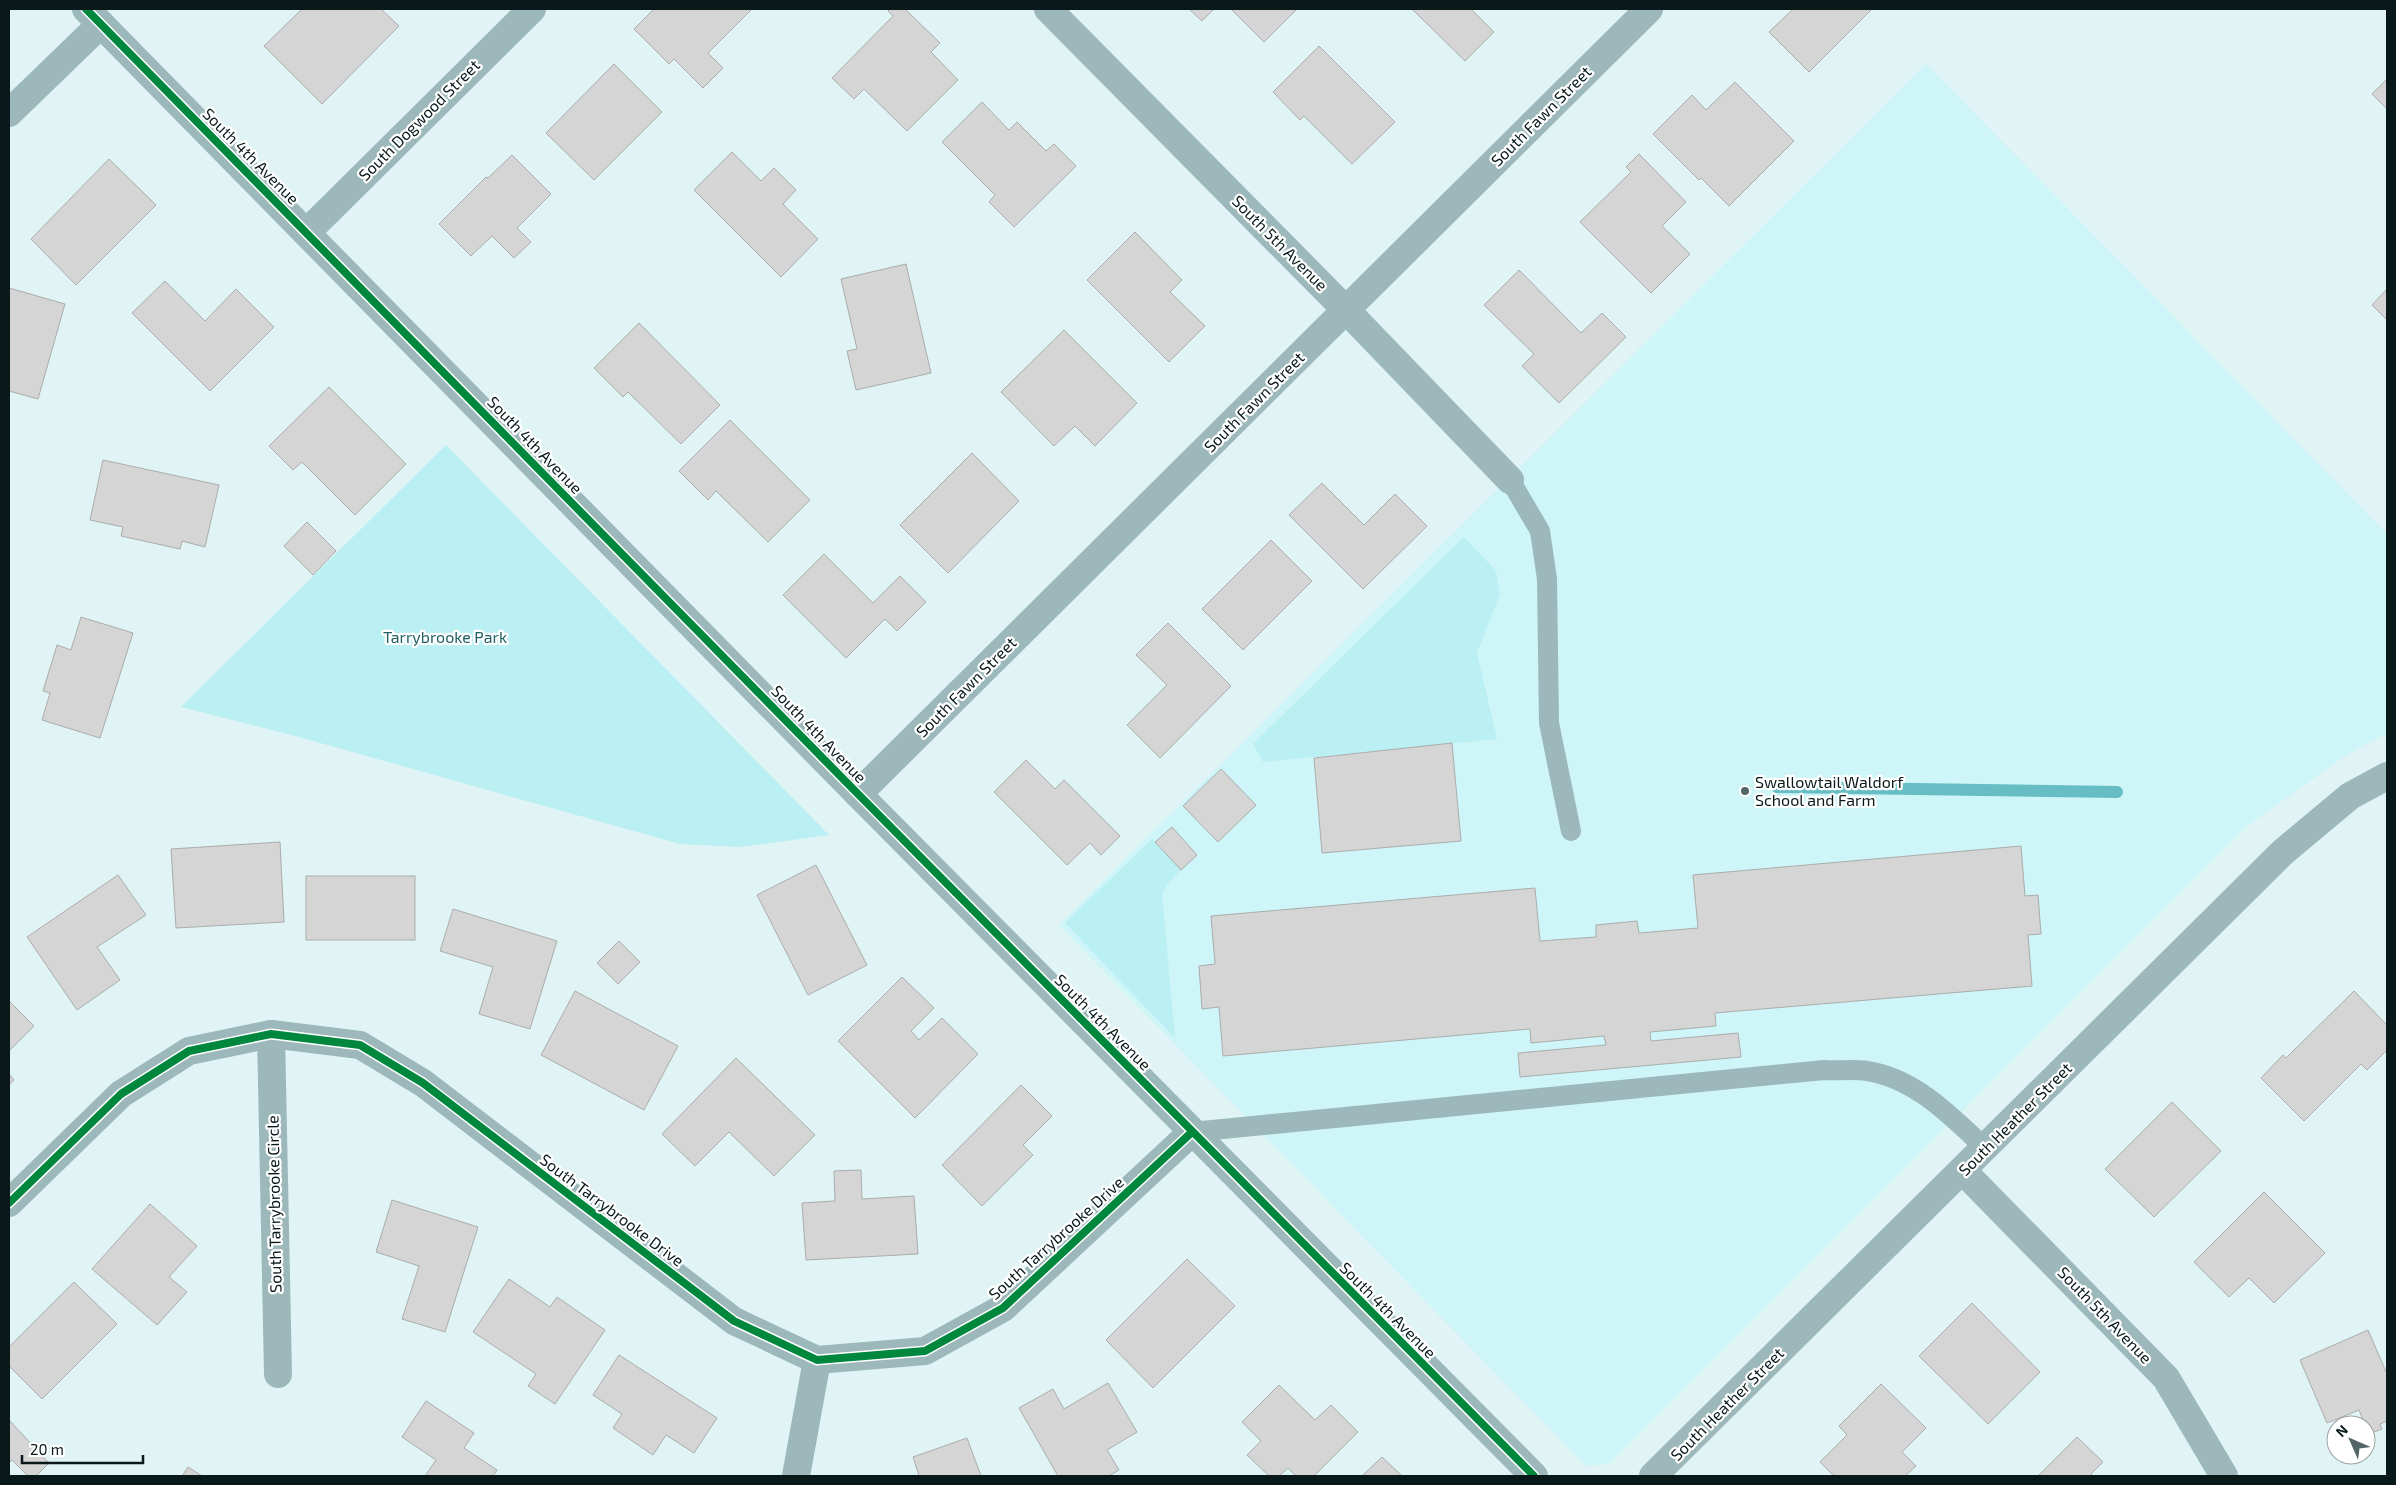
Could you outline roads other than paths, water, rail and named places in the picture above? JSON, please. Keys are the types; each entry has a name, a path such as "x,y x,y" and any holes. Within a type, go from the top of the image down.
{"street":[{"name":"South Dogwood Street","path":"307,232 532,9"},
{"name":"South 5th Avenue","path":"1048,9 1346,310 1510,480"},
{"name":"South Fawn Street","path":"858,794 1649,9"},
{"name":"South 4th Avenue","path":"94,17 858,794 1534,1476"},
{"path":"9,113 94,17"},
{"name":"South Heather Street","path":"1653,1476 2283,852 2350,796 2387,776"},
{"name":"South Tarrybrooke Drive","path":"9,1203 121,1094 189,1051 271,1034 360,1045 423,1083 734,1321 817,1360 925,1351 1003,1308 1192,1132"},
{"name":"South Tarrybrooke Circle","path":"271,1034 278,1374"},
{"name":"South 5th Avenue","path":"1963,1170 2166,1378 2224,1476"},
{"path":"796,1476 817,1360"}],"lane":[{"path":"1510,480 1540,531 1547,579 1549,723 1571,831"},
{"path":"1192,1132 1824,1070 1868,1071 1909,1085 1944,1110 1985,1148"}],"waterway":[{"path":"1777,787 2117,792"}],"place":[{"name":"Swallowtail Waldorf School and Farm","path":"1745,791"}],"park label":[{"name":"Tarrybrooke Park","path":"445,637"}]}
